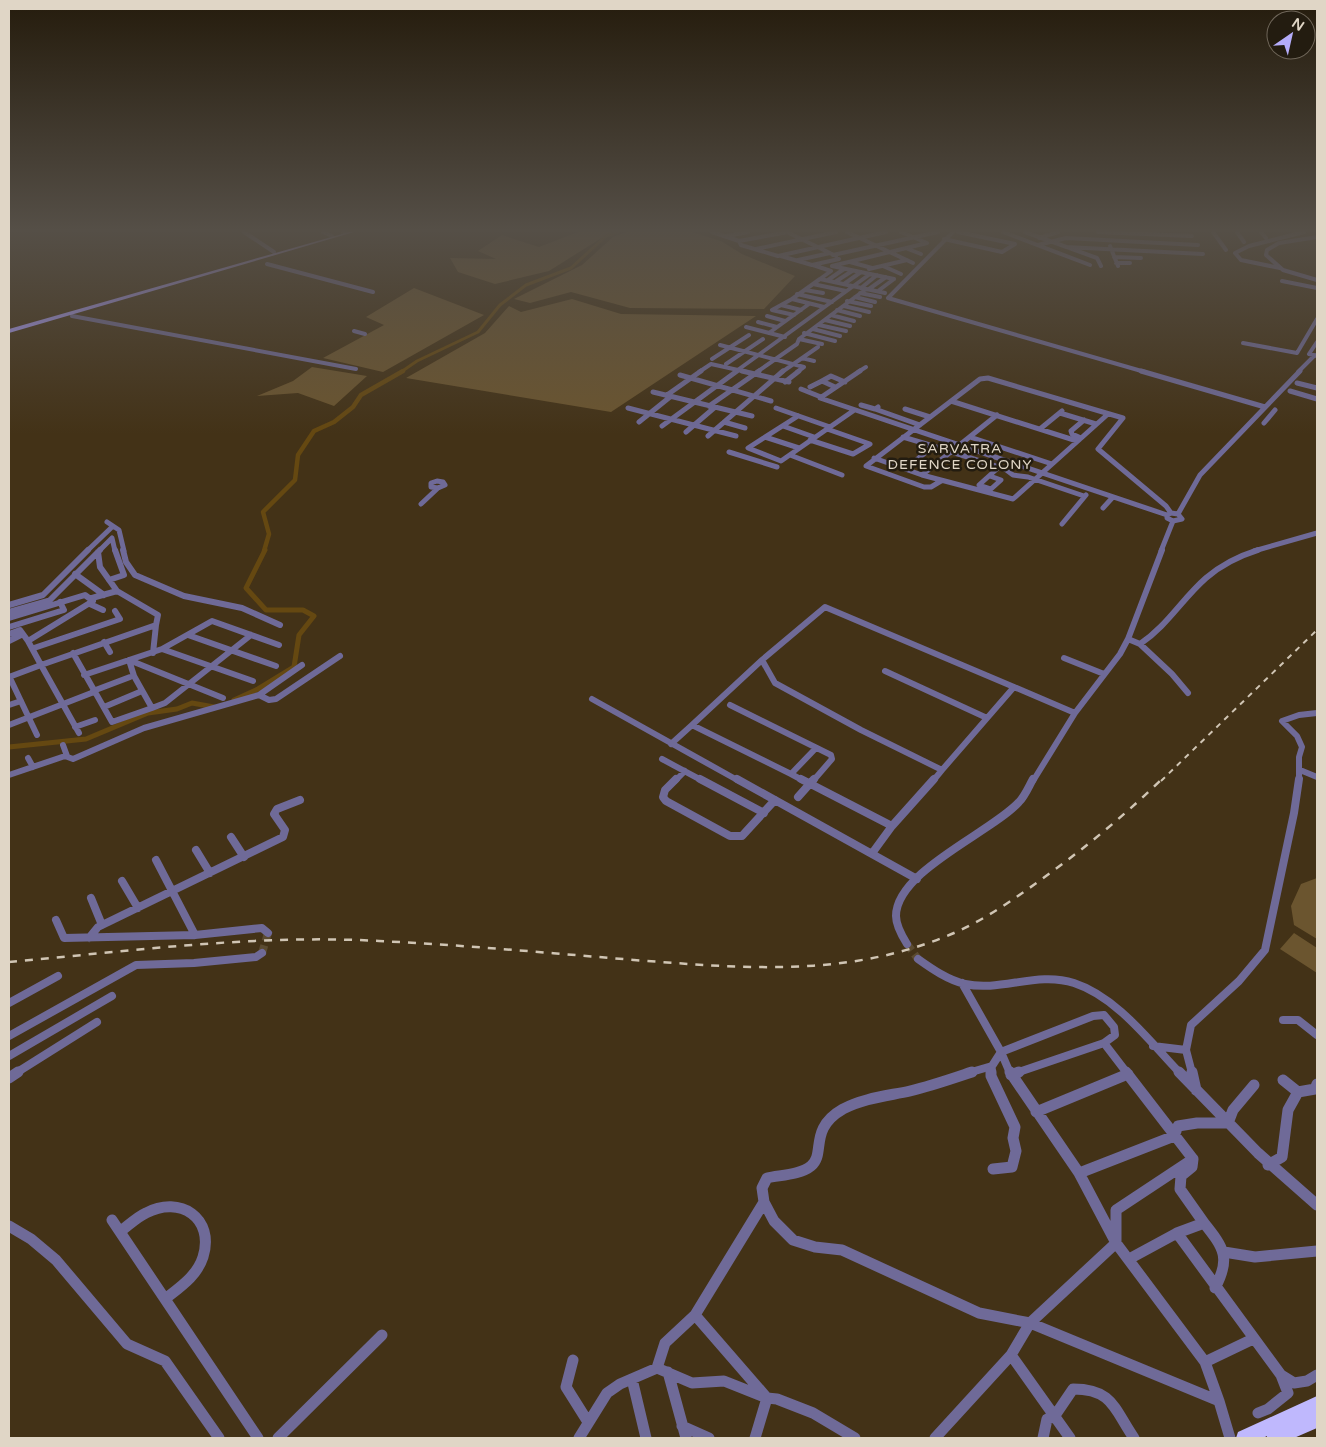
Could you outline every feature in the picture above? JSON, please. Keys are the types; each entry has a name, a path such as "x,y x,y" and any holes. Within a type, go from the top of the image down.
{"highway":[{"path":"1244,1438 1317,1404"},
{"path":"1275,1438 1317,1419"}],"main road":[{"path":"9,330 113,300"},
{"path":"9,330 116,300"}],"street":[{"path":"791,300 772,310 794,315"},
{"path":"794,300 860,316"},
{"path":"830,300 850,301 871,306"},
{"path":"662,426 834,300"},
{"path":"865,300 874,302"},
{"path":"893,300 1265,408"},
{"path":"686,432 711,407 732,390 776,360 797,344 796,342 812,329 850,301"},
{"path":"769,333 809,304"},
{"path":"781,305 801,310"},
{"path":"844,306 869,312"},
{"path":"98,320 100,314"},
{"path":"831,315 854,321"},
{"path":"72,316 356,369"},
{"path":"767,316 785,321"},
{"path":"1242,343 1292,354 1299,351 1317,319"},
{"path":"825,320 850,326"},
{"path":"758,322 777,327"},
{"path":"818,325 846,331"},
{"path":"746,327 785,337"},
{"path":"812,329 840,336"},
{"path":"354,331 365,334"},
{"path":"739,370 709,358 760,331"},
{"path":"708,436 772,379 820,346 792,332"},
{"path":"769,339 775,335"},
{"path":"802,337 834,341"},
{"path":"726,364 764,339"},
{"path":"801,389 821,397 822,400 853,411 1113,497 1172,514 1182,519 1174,521 1167,518 1172,514 1200,475 1314,355 1317,342"},
{"path":"639,422 668,396 711,364 787,382 804,368 720,345"},
{"path":"1299,351 1314,355"},
{"path":"810,352 819,354"},
{"path":"718,354 734,358"},
{"path":"802,358 814,361"},
{"path":"821,397 866,367"},
{"path":"680,374 716,386 771,400"},
{"path":"810,387 831,376 845,382"},
{"path":"941,481 931,487 918,485 867,467 874,458 985,378 1124,420 1098,449 1166,506 1172,514"},
{"path":"822,381 835,387"},
{"path":"1297,383 1317,388"},
{"path":"1290,391 1316,397"},
{"path":"653,392 752,416"},
{"path":"951,401 1040,429 1079,439"},
{"path":"860,405 876,408 920,425"},
{"path":"628,408 736,436"},
{"path":"776,408 870,444 854,454 782,426"},
{"path":"905,409 930,417"},
{"path":"1264,423 1275,410"},
{"path":"798,416 748,448 781,461 853,411"},
{"path":"1040,429 1059,413 1082,422 1096,424"},
{"path":"874,458 941,481 1013,499 1108,414"},
{"path":"922,475 997,415"},
{"path":"724,422 745,428"},
{"path":"1079,439 1071,433 1082,422"},
{"path":"765,437 799,448"},
{"path":"904,437 951,451 1013,475 1084,496"},
{"path":"970,437 1052,464"},
{"path":"906,469 933,446"},
{"path":"729,452 777,467"},
{"path":"790,455 842,475"},
{"path":"990,476 999,468"},
{"path":"421,504 438,488"},
{"path":"1062,524 1091,489"},
{"path":"1103,508 1113,497"},
{"path":"907,944 900,933 897,911 906,891 942,855 967,842 1019,802 1075,714 1120,654 1128,639 1174,521"},
{"path":"107,522 119,530 120,542 126,562 136,575 184,596 242,608 280,624"},
{"path":"9,605 43,595 112,527"},
{"path":"1140,644 1164,625 1198,585 1217,569 1249,553 1317,533"},
{"path":"9,618 50,603 75,574 112,538 120,534"},
{"path":"109,580 124,575 117,561 112,538"},
{"path":"98,552 98,564 117,591 158,616 153,653"},
{"path":"75,574 104,595"},
{"path":"28,641 91,601 117,591"},
{"path":"9,612 60,602 86,594 91,601 103,610"},
{"path":"9,627 64,610 60,602"},
{"path":"671,744 762,660 825,607 1014,686 1075,714"},
{"path":"34,648 120,619 115,611"},
{"path":"84,675 153,653 212,621 279,644"},
{"path":"37,735 21,701 12,690 9,677 156,624"},
{"path":"9,634 20,630 34,648 41,665 77,730 95,720"},
{"path":"9,641 23,634"},
{"path":"188,635 276,666"},
{"path":"73,653 112,722 165,704 251,635"},
{"path":"1128,639 1140,644 1172,674 1188,693"},
{"path":"104,642 110,652"},
{"path":"162,649 253,681"},
{"path":"259,695 269,700 276,699 340,656"},
{"path":"1064,658 1104,674"},
{"path":"128,660 223,698"},
{"path":"128,660 152,708"},
{"path":"762,660 776,684 942,770"},
{"path":"63,745 67,756 73,759 144,728 259,695 302,665"},
{"path":"885,671 987,718"},
{"path":"9,725 130,677"},
{"path":"873,852 892,826 1014,686"},
{"path":"104,707 142,691"},
{"path":"592,699 671,744 873,852 917,878"},
{"path":"9,706 21,701"},
{"path":"730,705 831,755 832,759 798,797"},
{"path":"1196,1090 1186,1050 1191,1025 1239,981 1265,950 1294,813 1300,770 1299,757 1302,747 1297,736 1282,720 1299,714 1317,714"},
{"path":"692,725 892,826"},
{"path":"791,774 816,748"},
{"path":"9,775 67,756"},
{"path":"28,758 33,767"},
{"path":"662,759 764,813"},
{"path":"1300,770 1317,776"},
{"path":"685,771 665,790 663,797 730,836 742,836 775,800"},
{"path":"89,938 93,930 102,925 283,837 285,830 274,814 277,809 300,800"},
{"path":"231,838 244,857"},
{"path":"196,850 210,873"},
{"path":"156,860 195,935"},
{"path":"122,881 138,908"},
{"path":"90,898 102,925"},
{"path":"56,920 64,938 195,935 262,928 268,933"},
{"path":"9,1036 136,965 203,963 256,958 262,953"},
{"path":"918,959 929,967 962,983 980,985 1039,977 1068,981 1084,987 1101,997 1153,1046 1268,1165 1317,1205"},
{"path":"9,1003 58,976"},
{"path":"962,983 1001,1052 1011,1075 1079,1173 1116,1243 1205,1362 1230,1438"},
{"path":"9,1056 112,996"},
{"path":"992,1170 1012,1167 1016,1151 1013,1138 1015,1128 991,1076 992,1066 1001,1052 1101,1015 1106,1017 1115,1031 1112,1038 1104,1043 1011,1075"},
{"path":"1283,1020 1298,1020 1317,1035"},
{"path":"9,1078 97,1022"},
{"path":"1104,1043 1192,1159 1192,1167 1181,1176 1180,1189 1224,1252 1226,1269 1215,1288"},
{"path":"1153,1046 1186,1050"},
{"path":"992,1066 896,1094 860,1099 834,1114 823,1124 817,1136 817,1159 811,1167 767,1178 762,1188 764,1202 774,1221 793,1240 815,1247 842,1250 980,1313 1030,1323 1219,1401"},
{"path":"1036,1112 1128,1074"},
{"path":"1283,1080 1298,1092 1315,1089 1317,1084"},
{"path":"1228,1123 1233,1110 1254,1085"},
{"path":"1268,1165 1282,1156 1288,1110 1298,1092"},
{"path":"1079,1173 1174,1136 1178,1126 1193,1121 1213,1125 1228,1123"},
{"path":"935,1438 1011,1355 1030,1323 1116,1243 1116,1210 1192,1159"},
{"path":"657,1368 665,1343 695,1315 764,1202"},
{"path":"121,1231 147,1212 175,1206 195,1214 206,1232 203,1257 188,1281 165,1299"},
{"path":"112,1220 258,1438"},
{"path":"1129,1259 1177,1233 1204,1223"},
{"path":"9,1226 31,1239 56,1260 127,1344 165,1362 219,1438"},
{"path":"1177,1233 1215,1288 1281,1375 1288,1393 1268,1409 1258,1413"},
{"path":"1224,1252 1255,1257 1317,1251"},
{"path":"695,1315 767,1398"},
{"path":"278,1438 382,1335"},
{"path":"1205,1362 1253,1339"},
{"path":"1011,1355 1070,1438"},
{"path":"573,1360 566,1387 588,1422"},
{"path":"579,1438 607,1393 657,1368 692,1383 724,1381 767,1398 776,1399 813,1413 855,1438"},
{"path":"668,1372 686,1438"},
{"path":"1281,1375 1294,1383 1307,1381 1317,1375"},
{"path":"632,1379 646,1438"},
{"path":"1044,1438 1047,1419 1054,1417 1074,1389 1094,1390 1111,1399 1134,1438"},
{"path":"756,1438 767,1398"},
{"path":"682,1426 709,1438"}],"shaded area":[{"path":"395,300 444,300 484,315 383,372 323,358 384,325 366,317"},
{"path":"516,300 543,300 530,303"},
{"path":"574,300 621,314 756,316 611,412 406,378 485,333 509,306 521,312"},
{"path":"599,300 773,300 764,309 630,308"},
{"path":"312,367 367,376 334,406 298,393 257,396 293,381"},
{"path":"1317,878 1317,939 1294,925 1291,906 1301,884"},
{"path":"1294,933 1317,948 1317,973 1280,949"}],"waterway":[{"path":"401,372 417,361 478,332 500,305 507,300"},
{"path":"264,551 269,534 263,512 295,480 298,455 314,431 334,422 353,407 361,395 403,371"},
{"path":"234,700 258,689 294,667 299,635 314,616 303,610 266,610 246,588 265,550"},
{"path":"9,747 86,739 148,713 177,709 192,703 214,707"}],"tunnel":[{"path":"262,953 268,933"},
{"path":"907,944 918,959"}],"railway":[{"path":"1161,781 1317,630"},
{"path":"9,962 194,945 333,939 443,945 714,966 792,967 870,959 947,936 992,913 1085,847 1162,779"}],"district":[{"name":"SARVATRA DEFENCE COLONY","path":"960,456"}]}
